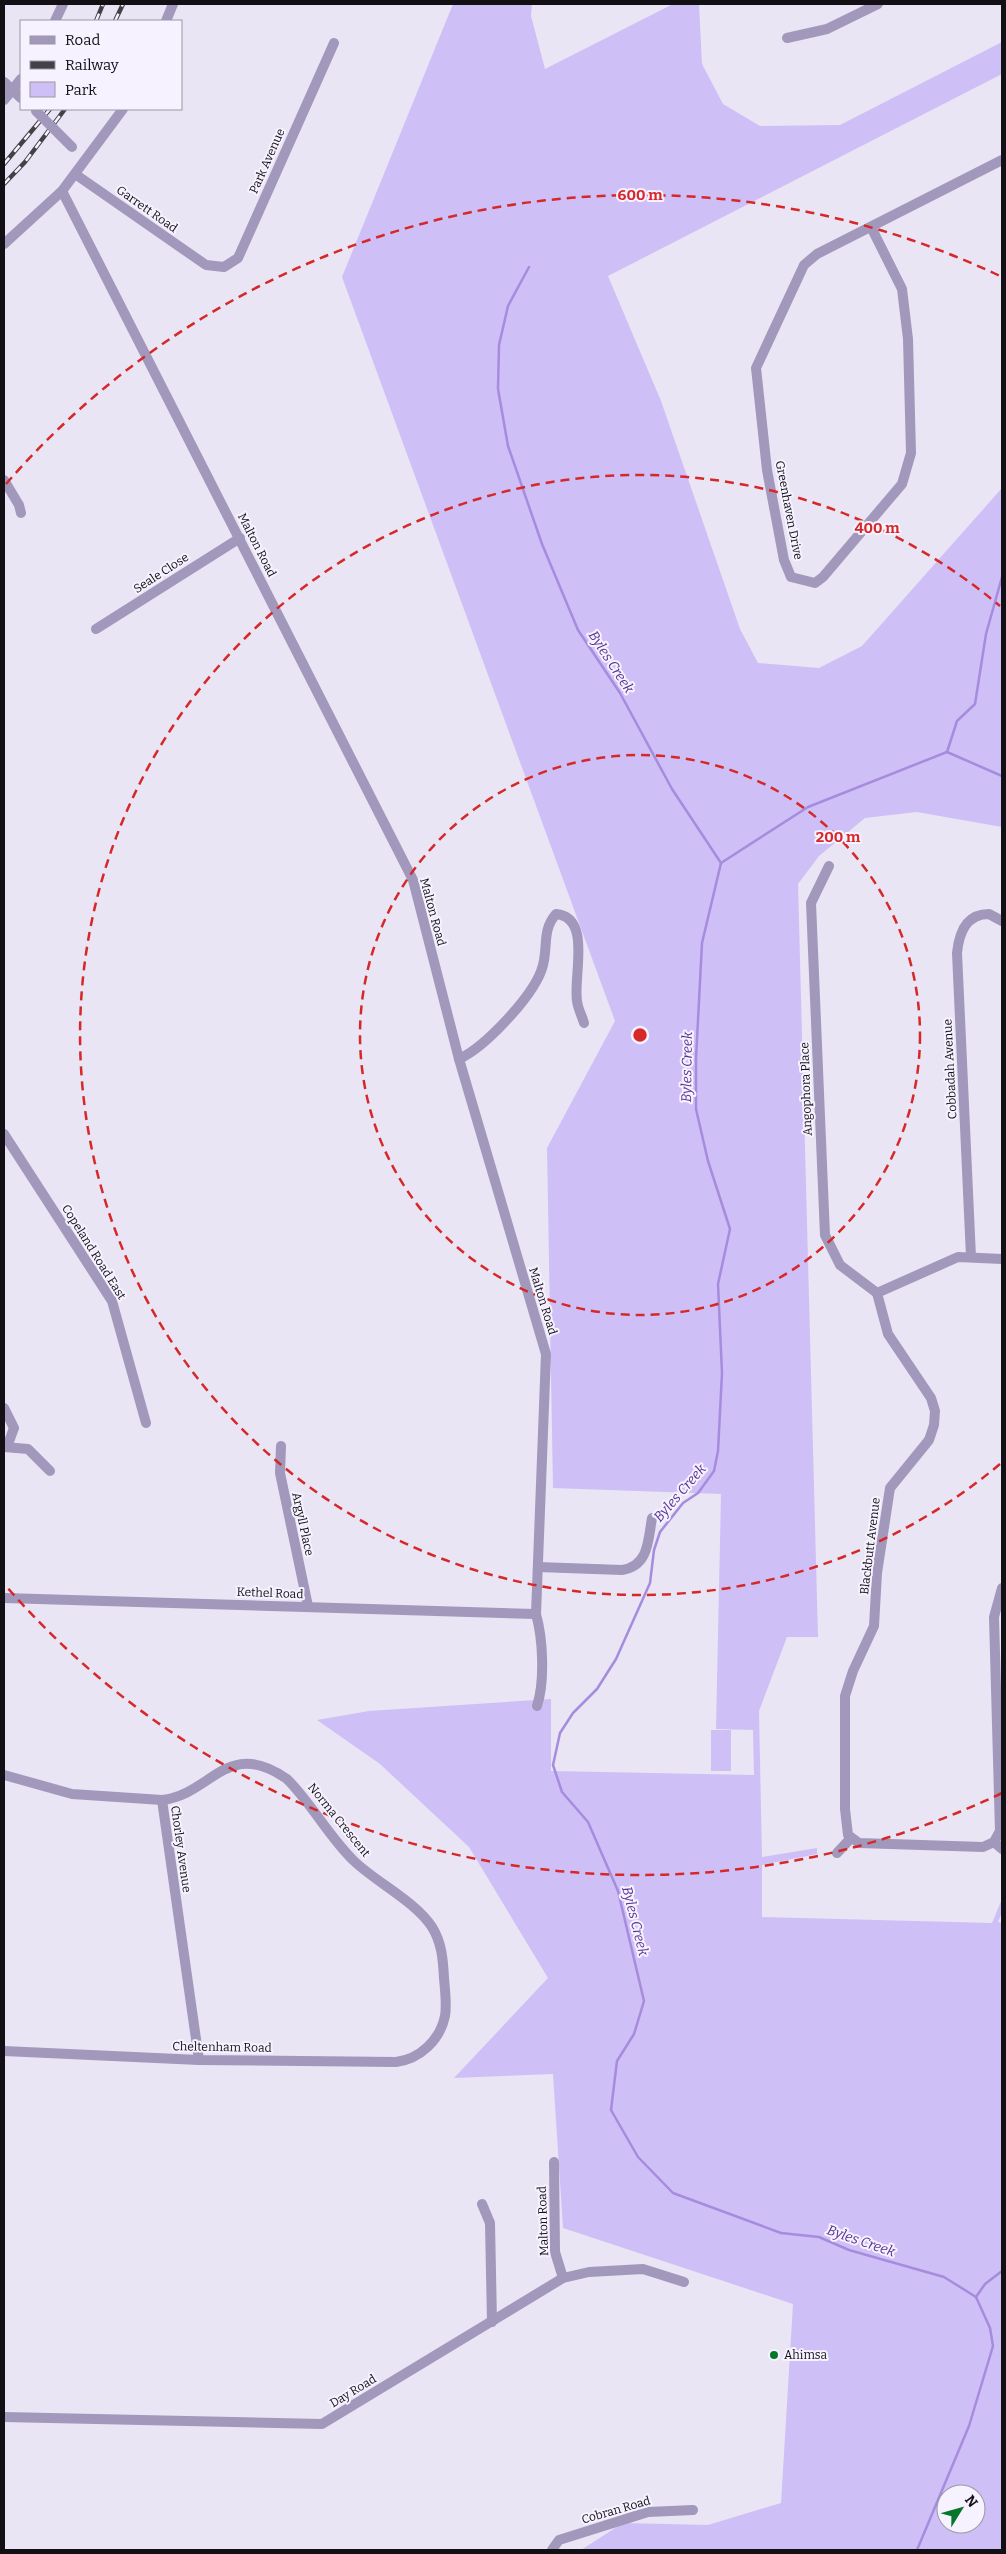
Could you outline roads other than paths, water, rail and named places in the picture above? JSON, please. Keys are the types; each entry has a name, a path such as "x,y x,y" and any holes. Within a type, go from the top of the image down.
{"street":[{"path":"55,20 63,4"},
{"path":"166,20 173,4"},
{"path":"787,38 827,29 878,4"},
{"name":"Park Avenue","path":"206,265 224,266 238,258 334,43"},
{"path":"4,100 20,80"},
{"path":"4,82 20,97"},
{"path":"34,110 85,158"},
{"path":"4,244 62,191 122,110"},
{"name":"Greenhaven Drive","path":"871,227 902,289 908,339 911,453 902,484 824,577 815,582 791,577 784,560 767,470 756,368 804,265 817,254 1002,160"},
{"name":"Garrett Road","path":"74,174 206,265"},
{"name":"Malton Road","path":"62,191 413,880 459,1059 546,1354 536,1614 541,1638 541,1692 537,1706"},
{"path":"4,480 19,505 21,513"},
{"name":"Seale Close","path":"96,629 240,538"},
{"name":"Angophora Place","path":"828,866 811,902 825,1235 840,1265 877,1293"},
{"path":"459,1059 473,1053 526,1000 543,966 548,923 556,914 565,915 576,925 578,947 577,1003 584,1023"},
{"name":"Cobbadah Avenue","path":"971,1257 957,954 958,939 968,921 975,916 990,914 1002,921"},
{"name":"Copeland Road East","path":"4,1134 112,1301 146,1423"},
{"path":"877,1293 958,1257 1002,1259"},
{"name":"Blackbutt Avenue","path":"851,1838 848,1835 845,1809 845,1696 853,1671 874,1626 877,1573 890,1488 929,1440 934,1425 935,1411 931,1398 888,1334 877,1293"},
{"path":"4,1408 14,1428 6,1447 28,1449 50,1471"},
{"name":"Argyll Place","path":"281,1446 280,1474 308,1606"},
{"path":"538,1568 622,1570 635,1566 645,1556 652,1518"},
{"path":"837,1853 851,1838 859,1843 983,1847 998,1845 1000,1831 994,1617 1002,1588"},
{"name":"Kethel Road","path":"4,1598 536,1614"},
{"name":"Norma Crescent","path":"162,1800 182,1796 220,1771 236,1765 257,1766 278,1773 287,1779 353,1861 423,1916 434,1931 442,1955 446,2005 441,2028 433,2041"},
{"name":"Chorley Avenue","path":"4,1776 72,1794 162,1800 199,2060"},
{"name":"Cheltenham Road","path":"4,2051 199,2060 396,2062 415,2057 433,2041"},
{"name":"Malton Road","path":"554,2162 555,2252 562,2278"},
{"path":"482,2204 490,2223 492,2322"},
{"name":"Day Road","path":"4,2417 322,2424 562,2278 589,2272 643,2269 684,2282"},
{"name":"Cobran Road","path":"552,2550 559,2540 648,2512 693,2510"}],"waterway":[{"name":"Byles Creek","path":"529,267 508,306 499,345 498,389 508,446 542,544 578,630 620,693 672,789 721,863 702,943 696,1059 696,1109 708,1161 730,1229 718,1284 722,1373 718,1451 714,1471 698,1493 683,1503 660,1532 654,1550 650,1583 616,1659 597,1689 573,1713 560,1733 553,1765 562,1792 588,1822 618,1891 644,2001 634,2034 617,2061 611,2110 638,2157 673,2193 781,2233 819,2237 849,2250 944,2277 976,2297 990,2328 993,2346 969,2426 917,2550"},
{"path":"947,752 957,721 975,704 986,634 1002,577"},
{"path":"721,863 808,807 947,752 1002,776"},
{"path":"976,2297 985,2284 1002,2271"}],"railway":[{"path":"96,20 103,4"},
{"path":"115,20 123,4"},
{"path":"4,164 49,110"},
{"path":"4,184 25,162 64,110"}],"place":[{"name":"Ahimsa","path":"774,2355"}]}
